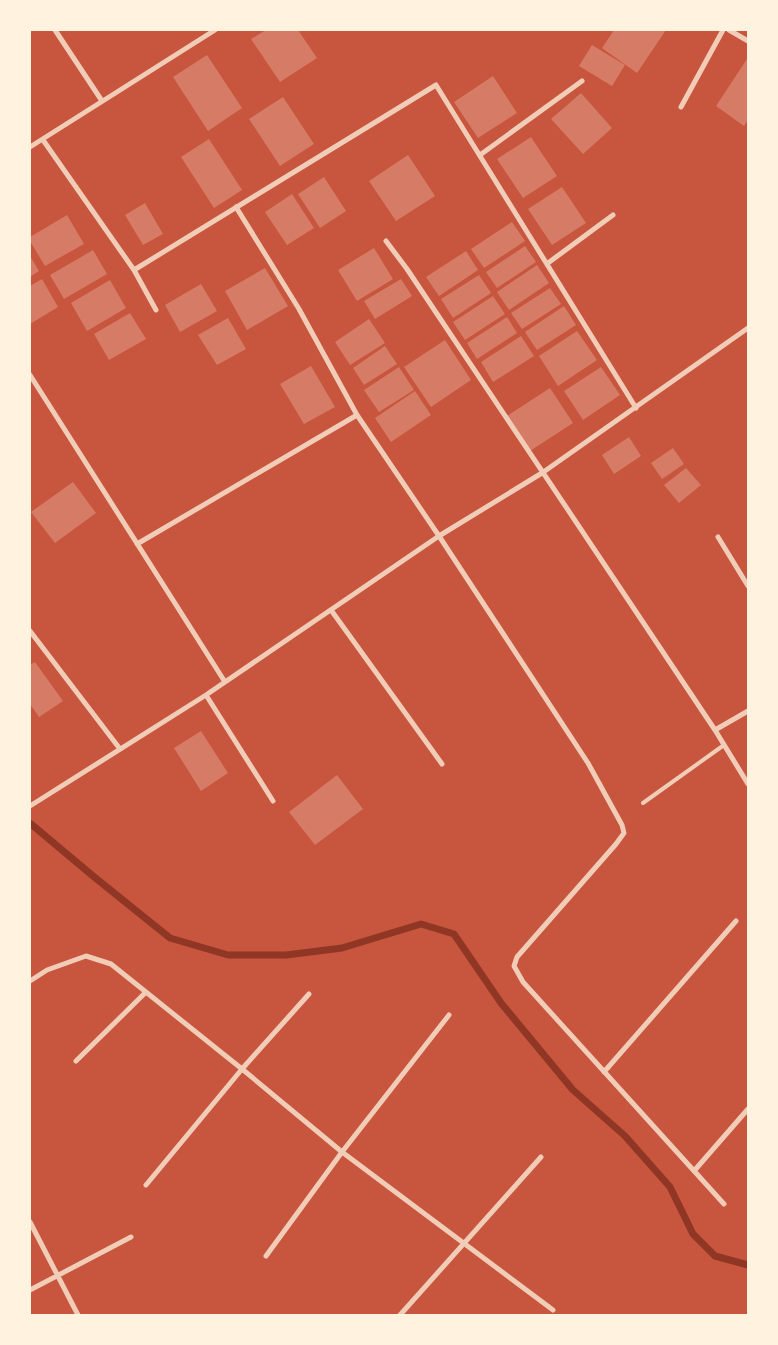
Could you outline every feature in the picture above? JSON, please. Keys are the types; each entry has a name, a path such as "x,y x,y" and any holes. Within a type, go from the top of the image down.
{"street":[{"path":"56,30 102,101"},
{"path":"30,147 216,30"},
{"path":"681,107 723,30"},
{"path":"729,30 748,41"},
{"path":"480,154 582,82"},
{"path":"134,270 436,84 636,408"},
{"path":"43,140 134,270 156,310"},
{"path":"236,207 299,309 357,415 440,536 588,763 622,825 624,833 616,844 518,956 514,966 523,982 724,1204"},
{"path":"548,263 614,215"},
{"path":"386,241 407,269 724,745 748,784"},
{"path":"30,806 206,695 440,536 542,473 748,328"},
{"path":"30,374 224,682"},
{"path":"137,544 357,415"},
{"path":"718,537 748,586"},
{"path":"330,610 442,764"},
{"path":"30,631 120,749"},
{"path":"206,695 273,801"},
{"path":"714,730 748,711"},
{"path":"604,1072 736,920"},
{"path":"30,981 47,970 86,956 111,964 342,1152 553,1310"},
{"path":"76,1061 146,992"},
{"path":"146,1185 242,1069 309,994"},
{"path":"266,1256 342,1152 449,1015"},
{"path":"694,1171 748,1109"},
{"path":"400,1315 541,1157"},
{"path":"30,1222 78,1315"},
{"path":"30,1290 131,1237"}],"lane":[{"path":"643,803 724,745"}],"building":[{"path":"266,30 298,30 317,58 280,82 251,39"},
{"path":"614,30 666,30 637,73 602,48"},
{"path":"592,45 625,65 612,86 579,66"},
{"path":"207,55 242,108 208,131 173,77"},
{"path":"747,59 748,120 744,126 716,106"},
{"path":"493,76 517,113 478,138 454,102"},
{"path":"581,93 612,128 583,154 551,119"},
{"path":"283,97 314,144 280,166 249,119"},
{"path":"531,137 557,176 523,198 497,159"},
{"path":"209,139 242,190 214,208 181,157"},
{"path":"408,155 435,196 396,221 369,181"},
{"path":"324,177 346,211 320,228 298,194"},
{"path":"562,187 586,223 552,245 528,209"},
{"path":"292,194 314,228 287,245 265,212"},
{"path":"145,203 163,234 143,245 125,215"},
{"path":"67,215 84,244 45,266 30,241 30,237"},
{"path":"512,222 525,241 484,268 471,249"},
{"path":"525,246 536,262 497,288 486,272"},
{"path":"374,248 393,279 357,301 338,270"},
{"path":"93,250 107,274 64,299 50,275"},
{"path":"466,251 478,270 439,296 426,277"},
{"path":"30,256 39,271 30,277"},
{"path":"537,265 549,283 509,310 497,292"},
{"path":"265,268 288,306 247,330 225,291"},
{"path":"479,275 491,293 453,318 441,299"},
{"path":"42,279 58,307 30,324 30,286"},
{"path":"401,279 412,296 375,319 364,301"},
{"path":"110,280 126,308 87,331 71,303"},
{"path":"201,284 217,311 180,332 165,305"},
{"path":"550,288 561,304 522,329 511,313"},
{"path":"493,296 505,314 465,340 453,322"},
{"path":"564,306 576,325 537,350 525,332"},
{"path":"130,313 146,339 109,360 94,334"},
{"path":"507,317 517,333 477,359 467,343"},
{"path":"228,318 246,349 217,365 198,335"},
{"path":"369,319 385,343 350,365 335,342"},
{"path":"577,331 597,360 558,386 539,356"},
{"path":"521,336 534,356 493,382 481,362"},
{"path":"445,340 471,380 431,407 404,367"},
{"path":"385,346 397,364 364,385 353,368"},
{"path":"311,366 335,407 304,424 280,384"},
{"path":"399,367 414,390 379,412 364,390"},
{"path":"601,367 620,395 583,420 564,391"},
{"path":"550,388 573,423 530,451 507,416"},
{"path":"415,391 431,415 391,442 375,418"},
{"path":"629,437 641,456 614,474 602,455"},
{"path":"673,448 684,464 662,479 651,463"},
{"path":"686,468 701,485 679,503 664,485"},
{"path":"73,482 96,513 55,543 31,512"},
{"path":"35,662 63,701 39,717 30,704 30,665"},
{"path":"201,731 228,773 201,791 174,748"},
{"path":"337,775 363,809 315,845 289,812"}],"waterway":[{"path":"31,824 170,938 228,955 286,955 342,948 421,924 454,934 501,1003 573,1090 625,1136 670,1187 693,1234 715,1256 748,1265"}]}
